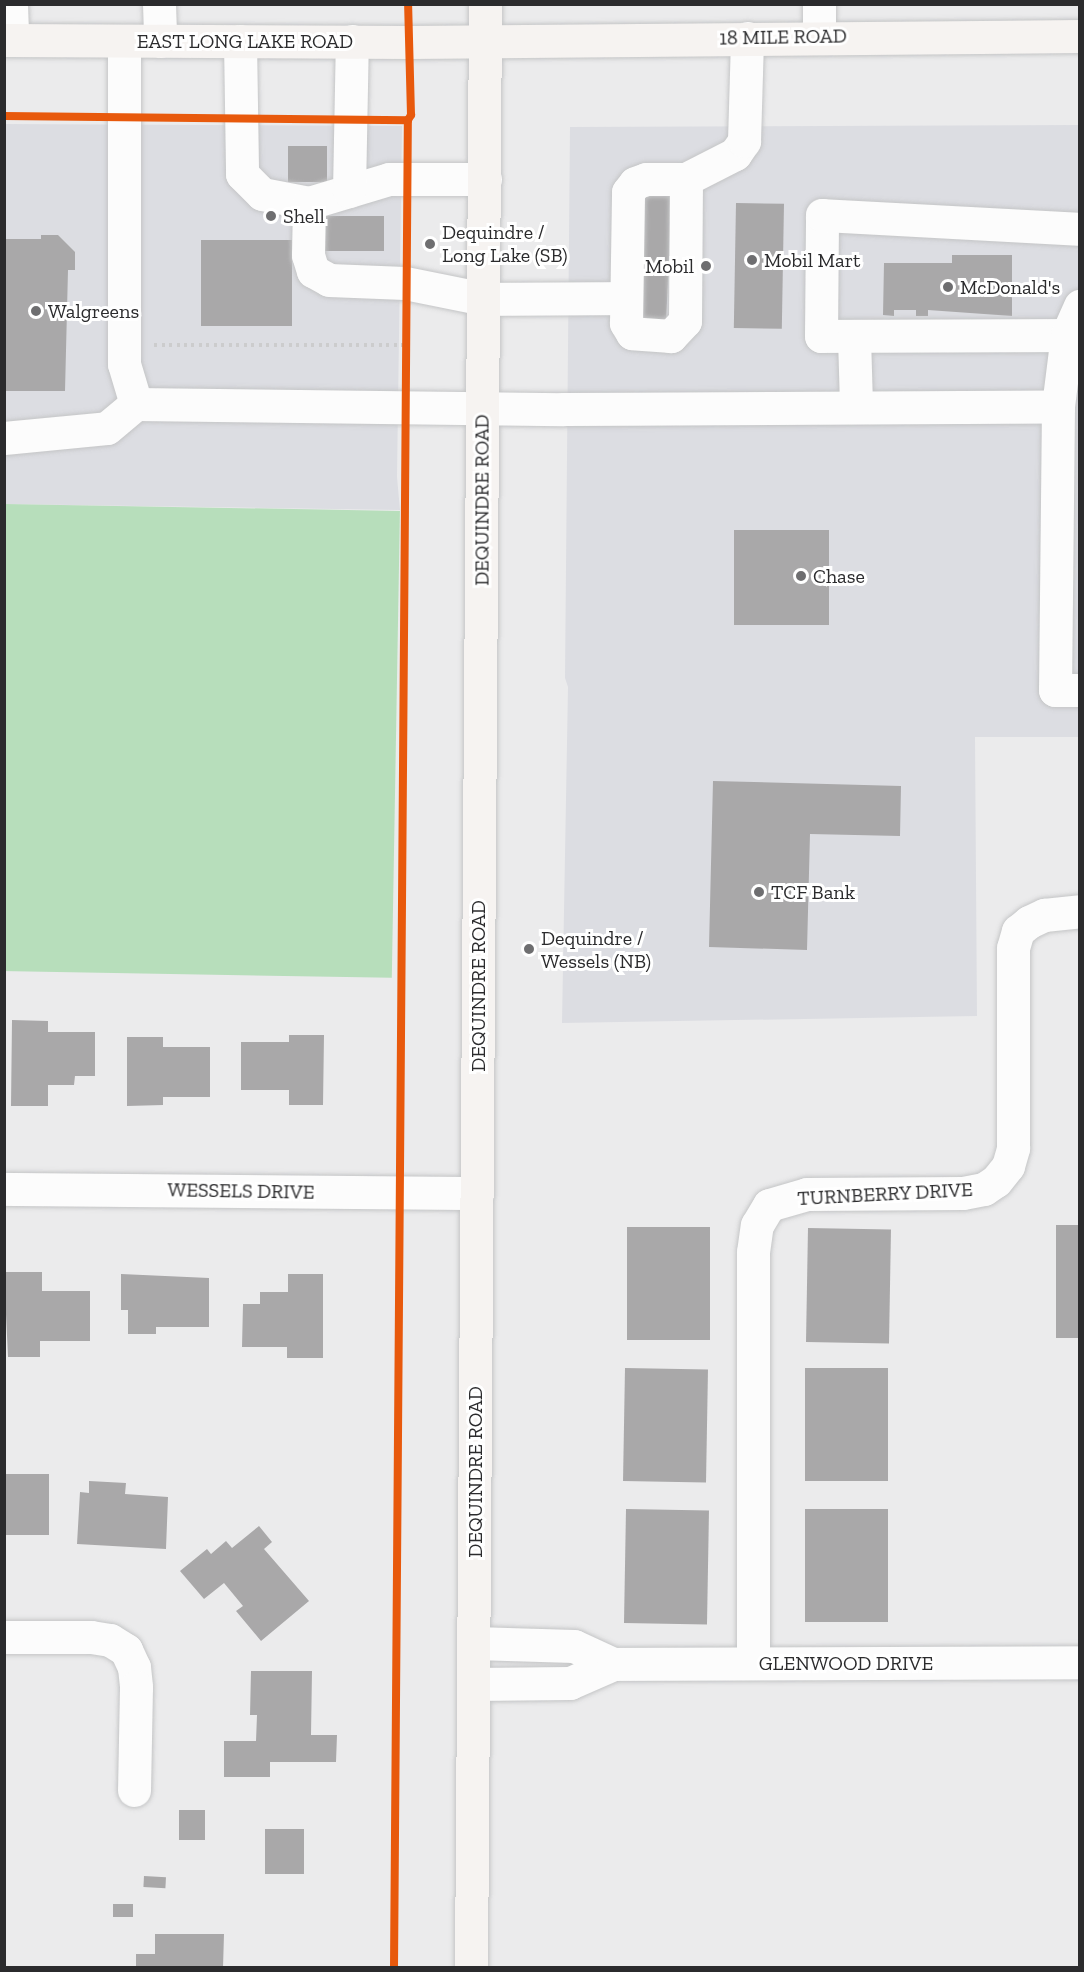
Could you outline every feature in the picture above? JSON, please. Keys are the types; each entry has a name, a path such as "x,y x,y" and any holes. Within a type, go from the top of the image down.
{"main road":[{"name":"DEQUINDRE ROAD","path":"471,1968 485,4"},
{"name":"18 MILE ROAD","path":"486,41 1080,36"},
{"name":"EAST LONG LAKE ROAD","path":"8,40 486,41"}],"street":[{"path":"8,40 11,4"},
{"path":"159,4 160,41"},
{"path":"819,4 819,37"},
{"path":"686,179 685,321 671,336 632,333 626,322 628,192 635,183 646,179 686,179 735,154 744,141 747,38"},
{"path":"123,41 124,364 136,404"},
{"path":"240,41 242,174 262,195 309,203 389,179 485,179"},
{"path":"350,191 352,41"},
{"path":"309,203 308,255 313,271 329,280 405,283 484,299 626,298"},
{"path":"1080,229 822,214 821,336 854,337 1073,320 1058,406 1055,690 1080,690"},
{"path":"854,337 856,405"},
{"path":"4,438 107,428 136,404 483,408 1058,406"},
{"name":"TURNBERRY DRIVE","path":"753,1663 753,1252 757,1224 769,1205 807,1194 963,1193 984,1189 996,1181 1008,1166 1013,1148 1012,948 1018,932 1029,922 1044,915 1080,911"},
{"name":"WESSELS DRIVE","path":"4,1189 477,1193"},
{"path":"4,1636 91,1637 110,1640 126,1650 134,1667 136,1687 134,1790"},
{"name":"GLENWOOD DRIVE","path":"474,1643 574,1646 613,1664"},
{"name":"GLENWOOD DRIVE","path":"474,1684 570,1683 613,1664 1080,1662"}],"path":[{"path":"405,334 405,355"},
{"path":"151,345 405,345"}],"shaded area":[{"path":"5,124 402,126 397,477 400,510 5,504"},
{"path":"1079,125 1079,737 975,737 977,1016 562,1023 568,687 565,678 570,127"}],"green space":[{"path":"5,504 400,511 392,978 4,971"}],"building":[{"path":"288,146 327,146 327,182 288,182"},
{"path":"640,191 672,192 666,323 639,323"},
{"path":"736,203 784,204 782,329 734,328"},
{"path":"315,216 384,216 384,251 315,251"},
{"name":"Walgreens","path":"41,235 58,235 75,252 75,270 68,270 65,391 4,391 4,239 41,239"},
{"path":"201,240 292,240 292,326 201,326"},
{"name":"McDonald's","path":"952,255 1012,255 1012,316 928,310 928,316 916,316 916,310 894,310 894,316 883,315 884,263 952,263"},
{"path":"734,530 829,530 829,625 734,625"},
{"name":"TCF Bank","path":"713,781 901,786 900,836 810,834 807,950 709,947"},
{"path":"12,1020 48,1021 48,1032 95,1032 95,1076 75,1076 74,1085 48,1085 48,1106 11,1106"},
{"path":"289,1035 324,1035 323,1105 289,1105 289,1090 241,1090 241,1042 289,1042"},
{"path":"127,1037 163,1037 163,1047 210,1047 210,1097 163,1097 163,1105 127,1106"},
{"path":"1056,1225 1080,1225 1080,1338 1056,1338"},
{"path":"627,1227 710,1227 710,1340 627,1340"},
{"path":"808,1228 891,1229 889,1343 806,1342"},
{"path":"4,1272 42,1272 42,1291 90,1291 90,1341 40,1341 40,1357 8,1357"},
{"path":"121,1274 209,1278 209,1327 156,1327 156,1334 128,1334 128,1310 121,1310"},
{"path":"288,1274 323,1274 323,1358 287,1358 287,1347 242,1347 243,1304 260,1304 260,1292 288,1292"},
{"path":"625,1368 708,1369 706,1482 623,1481"},
{"path":"805,1368 888,1368 888,1481 805,1481"},
{"path":"4,1474 49,1474 49,1535 4,1535"},
{"path":"89,1481 126,1483 125,1494 168,1497 166,1549 77,1544 80,1492 89,1493"},
{"path":"626,1509 709,1510 707,1624 624,1623"},
{"path":"805,1509 888,1509 888,1622 805,1622"},
{"path":"259,1526 272,1542 264,1549 309,1601 261,1641 236,1611 243,1606 224,1583 204,1599 180,1571 207,1549 211,1554 226,1541 232,1548"},
{"path":"251,1671 312,1671 311,1735 337,1735 336,1762 270,1762 270,1777 224,1777 224,1741 256,1741 257,1715 250,1715"},
{"path":"179,1810 205,1810 205,1840 179,1840"},
{"path":"265,1829 304,1829 304,1874 265,1874"},
{"path":"144,1876 166,1877 165,1888 143,1887"},
{"path":"113,1904 133,1904 133,1917 113,1917"},
{"path":"155,1934 224,1934 223,1968 136,1968 136,1954 155,1954"}],"cycle path":[{"path":"4,116 408,120 411,115 408,4"},
{"path":"394,1968 408,120"}],"place":[{"name":"Shell","path":"271,216"},
{"name":"Dequindre / Long Lake (SB)","path":"430,244"},
{"name":"Mobil Mart","path":"752,260"},
{"name":"Mobil","path":"706,266"},
{"name":"McDonald's","path":"948,287"},
{"name":"Walgreens","path":"36,311"},
{"name":"Chase","path":"801,576"},
{"name":"TCF Bank","path":"759,892"},
{"name":"Dequindre / Wessels (NB)","path":"529,949"}]}
